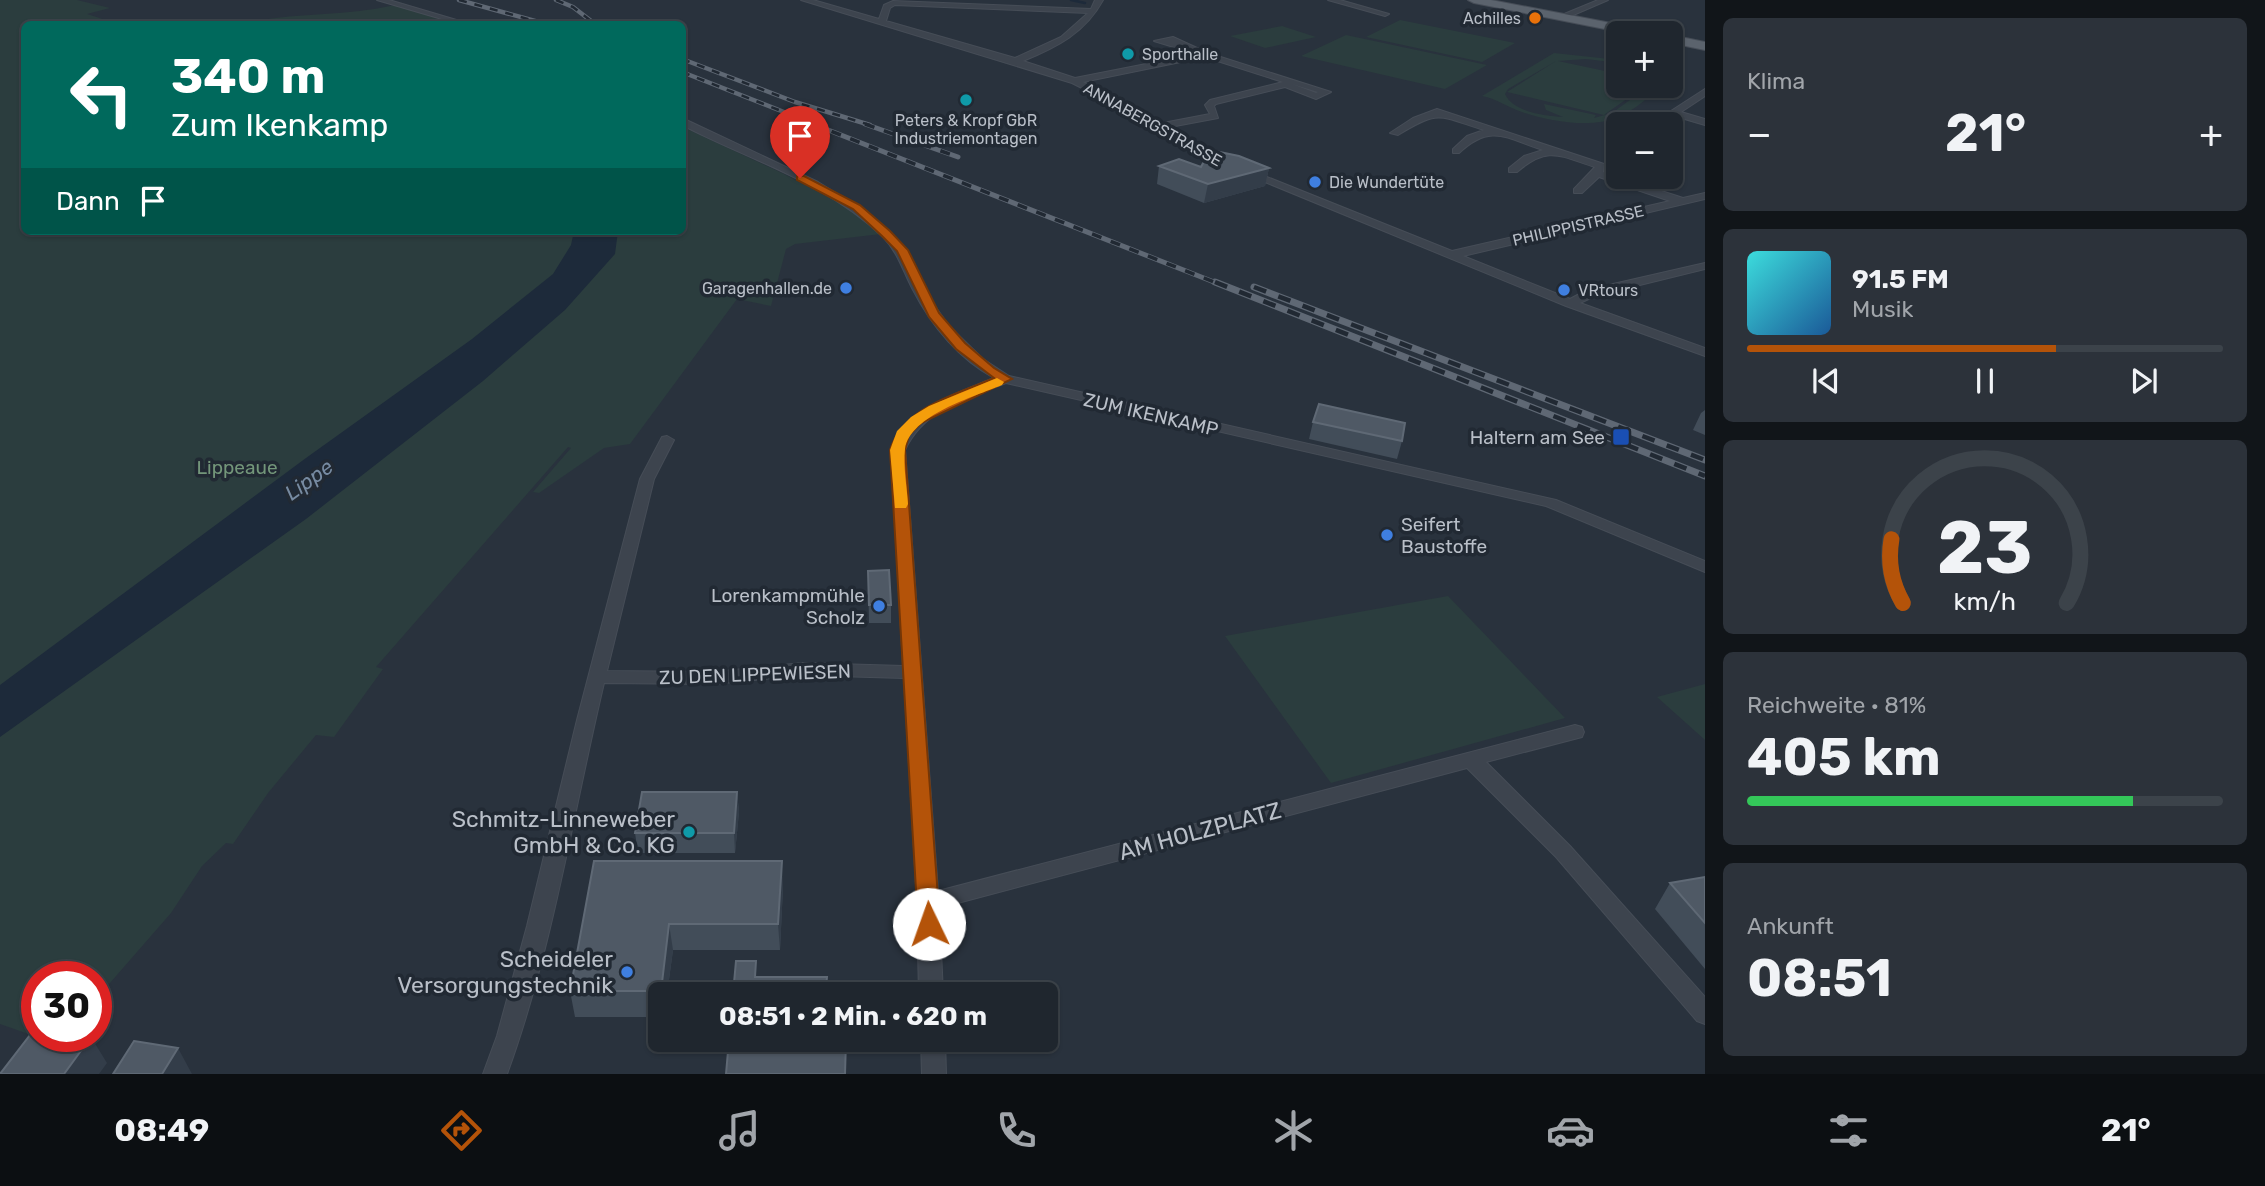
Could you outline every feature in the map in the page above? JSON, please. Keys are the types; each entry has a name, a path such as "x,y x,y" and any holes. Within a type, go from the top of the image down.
{"main road":[{"path":"1474,0 1606,26"},
{"path":"1683,41 1705,46"}],"street":[{"path":"381,0 455,21"},
{"name":"ANNABERGSTRASSE","path":"806,0 1075,81 1161,126 1221,162 1570,303 1705,352"},
{"path":"1015,61 1067,38 1094,11 1099,0"},
{"path":"1332,0 1385,14"},
{"path":"1561,17 1604,0"},
{"path":"882,22 887,7 893,3 1094,11"},
{"path":"1161,126 1215,116 1209,104 1213,102 1287,83 1185,47"},
{"path":"1075,81 1167,65 1205,55"},
{"path":"1705,92 1674,113 1705,122"},
{"path":"1395,133 1416,120 1437,112 1601,166 1578,191"},
{"name":"ZUM IKENKAMP","path":"686,123 856,207 902,250 933,315 960,346 989,371 1005,379 1551,503 1705,567"},
{"path":"1456,151 1470,138 1494,130"},
{"path":"1513,170 1527,158 1552,150"},
{"path":"1597,173 1681,201"},
{"name":"PHILIPPISTRASSE","path":"1451,256 1705,196"},
{"path":"1570,303 1591,293 1705,266"},
{"path":"931,982 914,671 897,469 898,450 902,434 916,420 933,409 1005,379"},
{"path":"495,1074 509,1036 538,926 647,479 667,440"},
{"name":"ZU DEN LIPPEWIESEN","path":"597,677 713,678 803,669 914,671"},
{"name":"AM HOLZPLATZ","path":"928,902 1575,732"},
{"path":"1471,760 1515,800 1617,910 1705,1014"},
{"path":"933,1052 934,1074"}],"green space":[{"name":"Lippeaue","path":"0,0 77,0 110,8 87,14 109,21 21,21 21,235 686,235 686,128 847,207 881,234 795,244 786,249 771,306 737,299 630,444 604,448 539,493 533,492 571,448 568,447 376,667 383,669 334,737 316,735 268,793 233,844 226,843 202,866 171,913 112,981 112,961 21,961 21,1031 0,1024"},
{"path":"395,5 459,21 254,21 278,18"},
{"path":"1400,20 1515,43 1482,62 1366,37"},
{"path":"1282,26 1316,37 1265,48 1230,36"},
{"path":"1346,35 1487,65 1445,89 1301,56"},
{"path":"1554,53 1606,59 1606,61 1586,59 1558,61 1606,71 1606,98 1628,98 1604,115 1507,92 1556,61 1508,89 1505,94 1509,100 1522,109 1539,114 1563,117 1546,110 1544,104 1596,115 1594,118 1606,115 1606,121 1583,123 1545,118 1482,96"},
{"path":"1633,98 1648,98 1627,112 1613,112"},
{"path":"1448,596 1565,718 1331,783 1225,636"},
{"path":"1705,684 1705,740 1657,697"}],"water":[{"name":"Lippe","path":"573,235 617,235 615,254 565,310 483,381 306,519 0,737 0,685 306,458 472,339 553,274 571,245"}],"building":[{"path":"1210,150 1239,156 1269,168 1208,184 1159,166 1179,159 1201,167"},
{"path":"1319,404 1405,423 1402,441 1313,422"},
{"path":"889,570 891,605 869,605 868,571"},
{"path":"642,792 737,792 734,833 635,833"},
{"name":"Scheideler Versorgungstechnik","path":"594,861 782,861 778,924 669,924 662,982 648,982 648,991 570,991"},
{"path":"1705,877 1705,923 1670,883"},
{"path":"736,961 756,961 755,977 827,977 826,982 734,982"},
{"path":"134,1041 178,1048 162,1074 113,1074"},
{"path":"21,1047 21,1052 80,1052 64,1074 0,1074"},
{"path":"728,1052 846,1052 845,1074 726,1074"}],"waterway":[{"path":"1071,0 1085,3"}],"railway":[{"path":"459,0 535,21"},
{"path":"556,0 573,7 591,21"},
{"path":"686,61 795,102 870,125"},
{"path":"686,74 817,125"},
{"path":"813,124 1219,284"},
{"path":"865,124 958,157"},
{"path":"1215,282 1705,476"},
{"path":"1254,287 1705,460"}],"slow traffic":[{"path":"900,504 897,469 902,434 916,420 933,409 997,382"}],"place":[{"name":"Achilles","path":"1535,18"},
{"name":"Sporthalle","path":"1128,54"},
{"name":"Peters & Kropf GbR Industriemontagen","path":"966,100"},
{"name":"Die Wundertüte","path":"1315,182"},
{"name":"Garagenhallen.de","path":"846,288"},
{"name":"VRtours","path":"1564,290"},
{"name":"Haltern am See","path":"1621,437"},
{"name":"Seifert Baustoffe","path":"1387,535"},
{"name":"Lorenkampmühle Scholz","path":"879,606"},
{"name":"Schmitz-Linneweber GmbH & Co. KG","path":"689,832"},
{"name":"Scheideler Versorgungstechnik","path":"627,972"}],"route":[{"path":"800,178 856,207 886,234 902,250 933,315 960,346 989,371 1005,379 933,409 916,420 902,434 898,450 897,469 914,671 929,924"}]}
